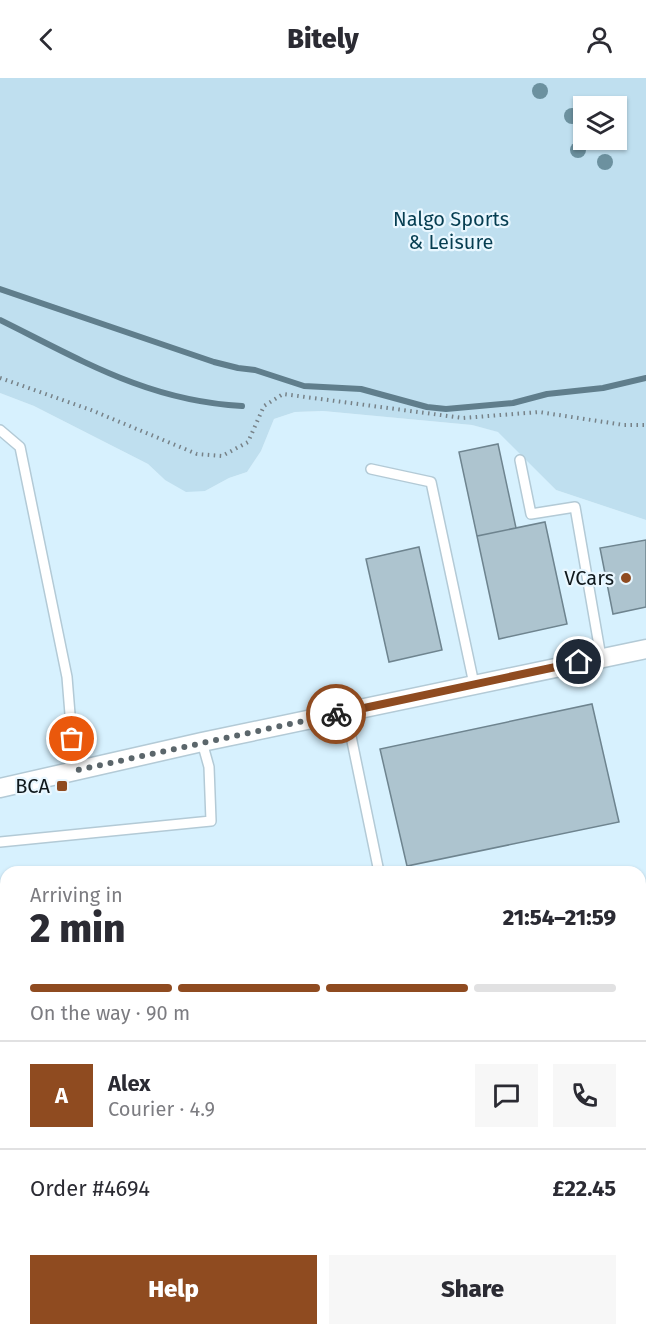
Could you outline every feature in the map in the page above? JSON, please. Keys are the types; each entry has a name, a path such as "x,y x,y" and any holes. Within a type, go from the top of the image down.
{"street":[{"path":"0,788 202,742 646,649"}],"lane":[{"path":"0,430 20,447 66,677 72,739 78,770"},
{"path":"520,460 531,514 575,507 601,657"},
{"path":"371,469 431,482 474,684"},
{"path":"346,712 378,866"},
{"path":"0,842 211,821 209,767 202,742"}],"path":[{"path":"0,378 91,410 197,454 222,456 248,442 264,406 283,394 463,418 539,412 624,425 646,425"}],"shaded area":[{"path":"0,393 34,406 148,464 165,480 205,491 229,478 247,472 261,451 274,419 295,412 323,411 472,425 499,432 556,490 646,520 646,866 0,866"}],"green space":[{"name":"Nalgo Sports & Leisure","path":"0,78 646,78 646,520 556,490 498,432 472,425 323,411 295,412 274,419 261,451 247,472 229,478 205,491 186,492 165,480 148,464 34,406 0,393"}],"building":[{"path":"498,444 516,528 477,536 459,452"},
{"path":"545,522 567,624 499,639 477,536"},
{"name":"VCars","path":"646,540 646,607 613,614 600,548"},
{"path":"419,547 442,650 389,662 366,559"},
{"path":"592,704 619,822 407,866 380,749"}],"waterway":[{"path":"0,289 214,362 255,370 304,386 361,389 427,407 446,409 513,403 547,394 603,388 646,378"},
{"path":"0,320 87,363 145,387 208,403 242,406"}],"way so far":[{"path":"72,739 78,770 336,714"}],"place":[{"name":"VCars","path":"626,578"},
{"name":"BCA","path":"62,786"}],"route":[{"path":"336,714 579,662"}]}
